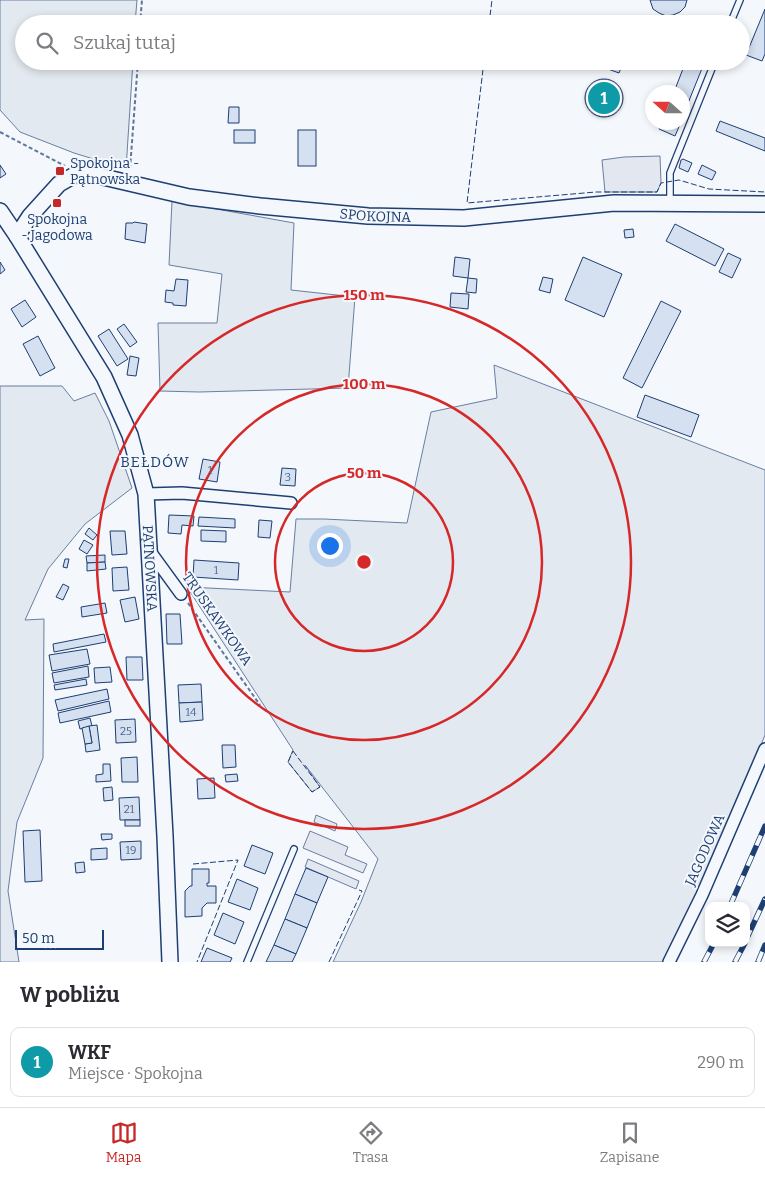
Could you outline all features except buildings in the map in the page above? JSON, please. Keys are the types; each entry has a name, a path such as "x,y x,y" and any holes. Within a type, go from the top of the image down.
{"street":[{"name":"SPOKOJNA","path":"78,173 190,197 260,206 368,216 464,218 614,203 765,204"},
{"path":"17,236 30,216 59,184 78,173"},
{"name":"PĄTNOWSKA","path":"0,211 104,377 130,435 146,494 170,962"},
{"path":"146,494 182,493 291,503"},
{"name":"TRUSKAWKOWA","path":"149,550 181,594"},
{"name":"JAGODOWA","path":"669,962 709,879 765,749"}],"lane":[{"path":"734,15 740,0"},
{"path":"670,204 670,173 711,70"},
{"path":"247,962 294,849"}],"path":[{"path":"141,15 142,0"},
{"path":"129,184 137,70"},
{"path":"0,132 78,173"},
{"name":"TRUSKAWKOWA","path":"181,594 260,705"}],"shaded area":[{"path":"0,0 137,0 136,15 15,15 15,70 132,70 126,169 74,153 20,132 0,110"},
{"path":"660,156 661,183 657,192 605,192 602,160"},
{"path":"172,201 294,223 291,290 355,297 348,388 199,392 160,391 158,323 217,323 222,274 169,265"},
{"path":"494,365 765,470 765,735 683,923 663,962 333,962 361,902 378,859 305,765 320,787 312,792 288,762 293,750 187,587 290,592 296,519 407,523 431,412 497,398"},
{"path":"0,386 62,386 74,401 95,393 109,421 132,488 85,524 48,569 25,620 44,619 43,758 17,822 8,891 19,962 0,962"},
{"path":"316,815 337,824 335,831 314,822"},
{"path":"310,831 348,847 345,855 367,864 363,873 303,848"},
{"path":"308,859 359,881 356,889 305,867"}],"railway":[{"path":"732,902 765,826"},
{"path":"750,931 765,899"},
{"path":"758,962 765,945"},
{"path":"704,962 712,947"},
{"path":"735,962 743,947"}],"fence":[{"path":"490,15 492,0"},
{"path":"483,70 467,203 596,192 657,192 661,183 679,180 709,189 765,192"},
{"path":"293,751 320,787 312,792 288,762 293,751"},
{"path":"193,864 238,860 197,962"},
{"path":"329,962 362,891 359,890"}],"place":[{"name":"WKF","path":"604,98"},
{"name":"Spokojna - Pątnowska","path":"60,171"},
{"name":"Spokojna - Jagodowa","path":"57,203"}],"district":[{"name":"BEŁDÓW","path":"155,462"}]}
